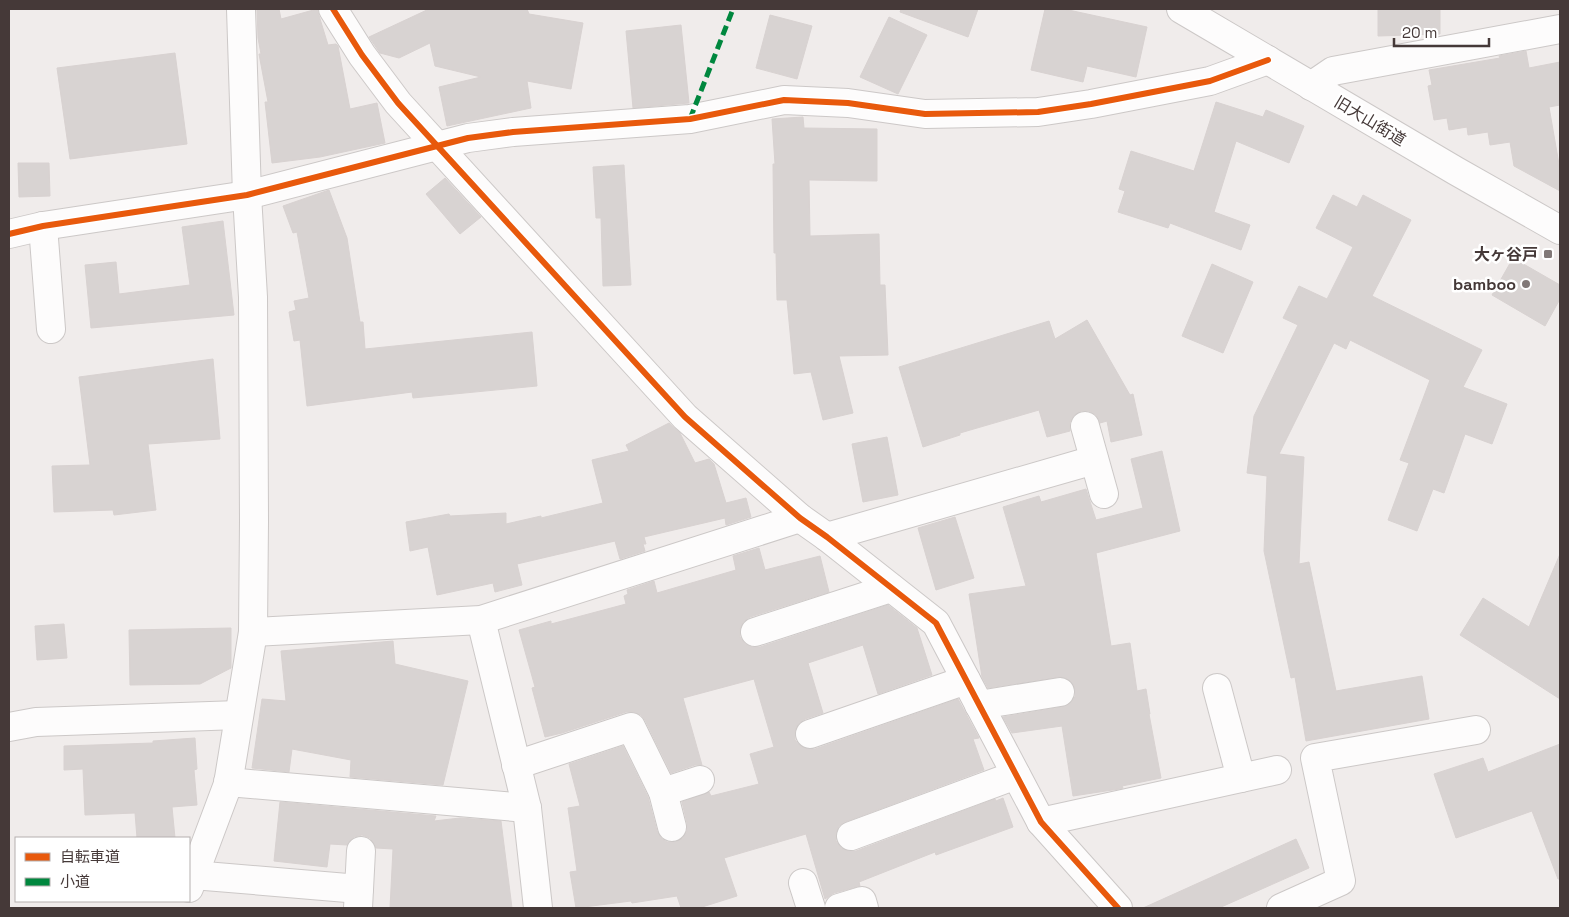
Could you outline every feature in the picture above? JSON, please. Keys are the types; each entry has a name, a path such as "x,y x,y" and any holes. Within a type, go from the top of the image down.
{"street":[{"path":"241,9 252,297 253,632 228,782 191,881 358,898 361,852"},
{"path":"333,9 362,55 398,103 685,417 800,518 936,623 1041,822 1105,904"},
{"name":"旧大山街道","path":"1181,9 1560,230"},
{"path":"1311,86 1333,71 1560,29"},
{"path":"9,234 43,226 247,195 468,138 513,132 690,119 784,100 848,102 925,114 1038,112 1091,104 1210,81 1268,60"},
{"path":"43,226 51,329"},
{"path":"1085,426 1104,494"},
{"path":"827,537 1094,460"},
{"path":"253,632 481,620 800,518"},
{"path":"755,632 891,588"},
{"path":"481,620 527,808 538,908"},
{"path":"810,734 966,680"},
{"path":"1217,688 1241,778"},
{"path":"979,705 1060,692"},
{"path":"9,727 36,722 239,715"},
{"path":"516,765 631,727 663,792 672,827"},
{"path":"1281,908 1341,881 1315,758 1476,730"},
{"path":"1041,822 1277,770"},
{"path":"851,836 1016,775"},
{"path":"663,792 700,780"},
{"path":"228,782 527,808"},
{"path":"803,883 811,908"},
{"path":"839,908 862,901 864,908"}],"building":[{"path":"257,9 279,9 281,19 317,9 328,45 336,44 338,46 350,109 377,103 385,143 320,157 272,163 265,102 268,102 259,54 261,54 258,38"},
{"path":"429,9 527,9 529,14 583,23 571,89 527,81 531,108 447,126 439,87 481,77 435,66 430,43 399,58 380,53 369,37"},
{"path":"901,9 978,9 968,37 900,12"},
{"path":"1045,9 1064,9 1147,27 1136,77 1087,66 1083,82 1031,70"},
{"path":"1378,9 1440,9 1440,34 1378,36"},
{"path":"770,15 812,26 797,79 756,68"},
{"path":"889,17 927,35 898,94 860,77"},
{"path":"681,25 689,103 633,108 626,31"},
{"path":"1526,51 1529,68 1560,62 1560,105 1549,107 1560,170 1560,191 1514,166 1510,142 1490,145 1488,132 1468,135 1467,127 1449,130 1447,118 1434,120 1428,86 1432,85 1429,70 1500,58 1499,56"},
{"path":"175,53 187,144 70,159 57,68"},
{"path":"1216,102 1263,117 1266,110 1304,126 1289,163 1236,141 1214,212 1250,225 1241,250 1170,223 1168,228 1118,212 1125,191 1119,189 1131,151 1194,171"},
{"path":"803,117 804,128 877,129 877,181 809,180 810,236 879,234 880,285 885,285 888,355 839,356 853,413 823,420 811,372 794,374 787,300 777,300 776,253 774,253 773,164 775,164 772,119"},
{"path":"18,163 49,163 50,196 19,197"},
{"path":"624,165 631,285 603,286 601,218 596,218 593,167"},
{"path":"445,178 481,217 460,234 426,194"},
{"path":"329,190 347,238 360,322 363,322 365,349 532,332 537,386 413,398 412,392 307,406 300,340 294,341 289,312 296,310 294,301 309,298 297,232 293,233 283,206"},
{"path":"1333,195 1357,207 1363,195 1411,220 1372,296 1482,350 1463,387 1507,404 1492,444 1465,434 1444,493 1433,489 1417,531 1388,520 1409,463 1400,460 1430,380 1350,340 1346,349 1334,343 1279,454 1304,457 1299,564 1309,562 1336,691 1422,676 1429,719 1306,741 1295,677 1291,678 1264,551 1267,476 1247,473 1254,416 1298,325 1283,318 1299,286 1327,299 1353,247 1316,228"},
{"path":"223,221 234,315 91,328 85,265 116,262 119,294 190,285 182,227"},
{"path":"1513,258 1560,285 1560,299 1545,326 1492,295"},
{"path":"1212,264 1253,282 1223,353 1182,336"},
{"path":"1087,320 1130,395 1133,394 1142,435 1111,442 1107,421 1100,423 1096,415 1089,411 1081,411 1074,415 1070,422 1070,431 1047,437 1039,410 960,433 960,435 923,447 899,367 1049,321 1055,339"},
{"path":"213,359 220,439 148,444 156,510 114,515 113,510 54,512 52,466 90,465 79,377"},
{"path":"669,423 680,433 695,463 709,459 714,464 726,503 746,498 751,517 726,525 725,518 644,537 645,551 620,559 615,541 517,564 522,585 495,592 493,583 437,595 428,547 410,551 406,522 449,514 450,516 506,513 506,524 541,516 541,518 603,503 592,460 629,451 626,445"},
{"path":"887,437 898,495 863,502 852,444"},
{"path":"1162,451 1180,531 1096,553 1111,646 1130,643 1137,691 1146,689 1161,778 1122,786 1123,788 1119,789 1073,796 1062,726 1012,733 1003,717 1062,707 1069,704 1075,697 1075,689 1072,683 1066,678 1058,677 988,688 982,677 969,594 1026,586 1003,507 1039,496 1041,502 1086,489 1096,520 1143,508 1131,459"},
{"path":"955,517 974,578 936,590 918,528"},
{"path":"759,548 765,570 820,556 829,592 750,617 743,622 740,629 740,637 745,644 752,647 760,647 888,605 917,628 932,675 878,694 863,645 808,663 823,713 805,719 798,724 795,740 799,745 807,749 815,749 958,699 979,738 973,739 984,770 845,822 839,826 836,833 836,841 841,848 848,851 856,851 995,799 996,801 1003,798 1013,827 936,855 935,852 859,882 860,886 834,893 825,899 806,834 724,858 737,896 699,908 681,908 677,896 632,903 631,901 576,908 570,872 577,871 568,808 580,806 569,764 623,746 648,797 657,831 661,838 667,842 675,842 683,838 687,831 682,802 709,792 711,796 759,784 750,754 774,747 754,679 683,698 702,765 695,765 671,773 645,720 641,715 634,712 626,712 545,737 532,688 535,687 519,630 551,621 551,624 626,604 624,596 628,594 627,590 654,581 657,593 736,570 733,556"},
{"path":"1560,554 1560,699 1460,635 1483,598 1529,627"},
{"path":"64,624 67,658 37,660 35,626"},
{"path":"231,628 231,668 200,684 130,685 129,630"},
{"path":"393,641 395,664 468,681 443,785 350,777 351,760 292,749 289,772 252,768 262,699 286,701 281,651"},
{"path":"195,738 197,769 194,770 197,805 172,807 175,837 137,837 135,813 85,815 83,769 64,770 64,746 153,743 153,741"},
{"path":"1560,744 1560,879 1558,879 1532,811 1456,838 1434,774 1483,758 1488,772"},
{"path":"280,802 436,816 434,821 460,818 501,821 512,908 390,908 393,849 376,848 370,838 362,835 354,837 347,845 330,844 327,867 274,861"},
{"path":"1296,839 1309,868 1219,908 1143,908"}],"marked path":[{"path":"690,119 733,9"}],"cycle path":[{"path":"333,9 362,55 398,103 685,417 800,518 936,623 1041,822 1118,908"},
{"path":"9,234 43,226 247,195 468,138 513,132 690,119 784,100 848,103 925,114 1038,112 1091,104 1210,81 1268,60"}],"place":[{"name":"大ヶ谷戸","path":"1548,254"},
{"name":"bamboo","path":"1526,284"}]}
